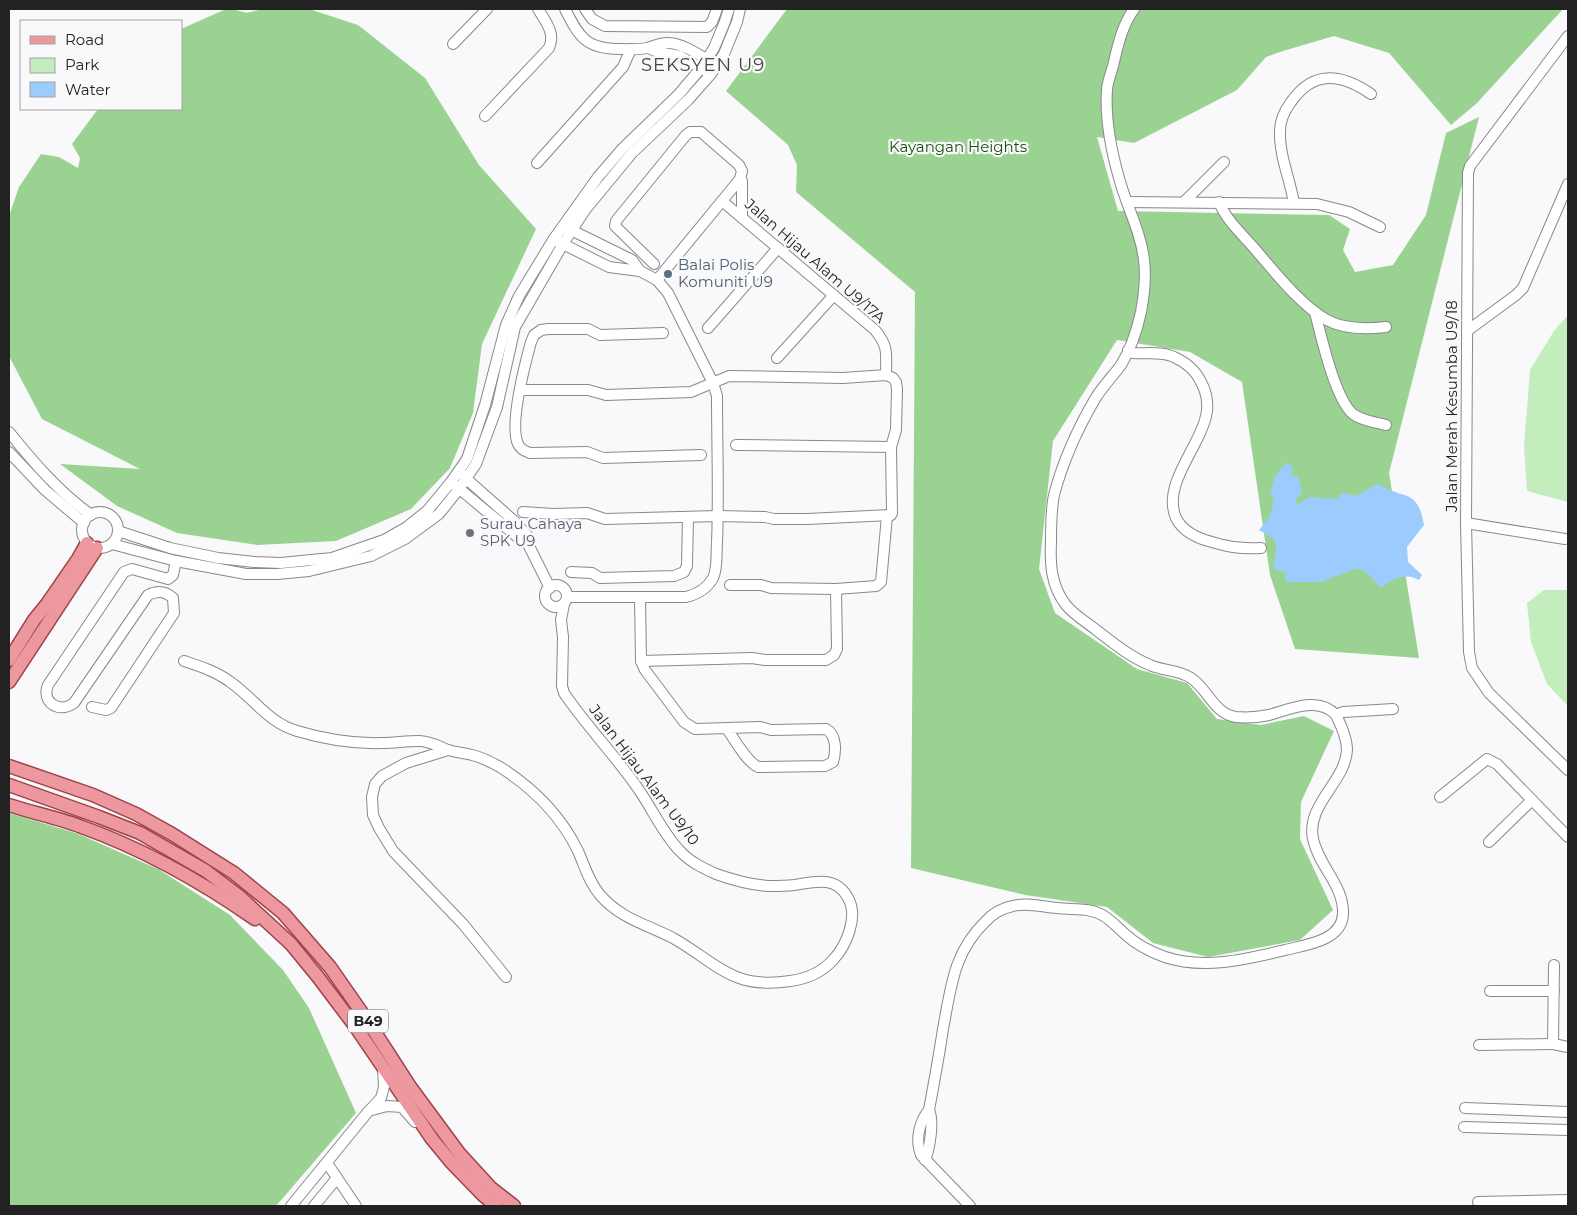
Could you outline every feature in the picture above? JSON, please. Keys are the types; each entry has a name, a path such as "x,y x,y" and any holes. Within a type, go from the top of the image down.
{"main road":[{"path":"9,660 34,620 48,604 78,559 92,545"},
{"path":"9,682 92,545"},
{"path":"9,670 39,624 48,604"},
{"path":"9,758 36,775"},
{"name":"B49","path":"9,766 93,795 136,814 234,873 283,913 330,967 411,1088 459,1153 491,1188 514,1206"},
{"name":"B49","path":"9,786 140,833 206,871 239,896 291,944 355,1026 432,1139 457,1168 496,1206"},
{"name":"B49","path":"9,790 33,794"},
{"path":"9,805 81,826 129,846 178,871 230,902 291,944"}],"street":[{"path":"453,44 486,9"},
{"path":"485,116 549,48 552,42 550,28 538,9"},
{"path":"565,9 583,38 595,46 605,49 630,49 648,48 658,43 670,43 685,47 690,56 689,82"},
{"path":"585,9 592,19 605,26 707,26 712,22 717,9"},
{"path":"112,544 171,560 246,574 310,571 371,556 405,539 439,514 462,476 482,414 506,325 520,296 558,242 598,177 622,148 679,94 704,64 714,48 729,9"},
{"path":"567,228 585,210 632,153 688,100 714,69 724,54 738,22 740,9"},
{"path":"970,1206 925,1160 928,1153 932,1121 929,1110 954,972 968,941 999,910 1027,904 1094,911 1105,916 1136,943 1164,957 1196,962 1247,960 1300,947 1325,938 1334,932 1340,925 1343,915 1337,885 1316,852 1312,836 1314,818 1320,804 1344,765 1347,749 1346,741 1336,715 1324,707 1313,705 1258,716 1237,717 1227,715 1220,711 1198,683 1188,676 1156,668 1131,655 1080,618 1066,605 1052,578 1050,563 1054,496 1070,448 1096,397 1122,363 1133,341 1142,309 1144,260 1139,238 1119,178 1107,110 1108,87 1120,38 1134,9"},
{"name":"Jalan Merah Kesumba U9/18","path":"1568,36 1470,166 1468,173 1466,523 1468,652 1472,668 1489,693 1568,770"},
{"path":"690,56 714,48"},
{"path":"537,163 624,67 630,49"},
{"path":"690,56 714,69"},
{"path":"1294,203 1282,151 1280,130 1282,119 1296,95 1313,82 1328,78 1339,78 1354,83 1372,94"},
{"path":"654,264 615,224 616,221 686,135 690,132 701,132 739,165 742,172 740,179 657,280"},
{"path":"1184,202 1224,162"},
{"path":"740,179 742,181 742,217"},
{"path":"1467,331 1523,288 1568,184"},
{"name":"Jalan Hijau Alam U9/17A","path":"722,201 875,330 884,340 886,376"},
{"path":"1127,202 1318,204 1349,212 1380,228"},
{"path":"1219,202 1230,220 1286,285 1315,312 1327,320 1342,324 1366,329 1386,327"},
{"path":"567,228 632,260 640,271"},
{"path":"550,605 557,607 570,596 686,597 696,595 705,588 714,576 718,516 717,396 713,384 668,294 657,280 640,271 609,267 558,242"},
{"path":"708,328 778,248"},
{"path":"777,358 834,296"},
{"path":"1315,312 1328,362 1347,407 1352,414 1362,419 1386,425"},
{"path":"663,334 600,335 588,329 541,330 534,335 530,342 517,402 516,437 518,446 530,453 587,452 603,458 701,455"},
{"path":"1128,350 1133,353 1174,356 1193,370 1200,379 1207,399 1207,411 1200,434 1178,478 1172,501 1173,511 1179,524 1196,537 1240,549 1261,548"},
{"path":"520,390 588,390 606,395 682,393 692,392 729,376 843,378 886,376 893,378 898,389 896,430 891,446 892,513 889,516 882,582 876,586 836,589 730,585"},
{"path":"9,432 35,464 59,489 92,515"},
{"path":"736,445 891,446"},
{"path":"9,452 45,490 84,523"},
{"path":"462,476 528,535 528,542 550,588"},
{"path":"118,531 170,548 218,558 281,563 332,558 384,540 407,527 455,486"},
{"path":"455,486 521,540 528,542"},
{"path":"101,512 110,515 116,522 118,531 116,538 112,544 105,548 92,545 82,531 84,523 92,515 101,512"},
{"path":"524,512 553,514 587,513 605,519 718,516 782,519 889,516"},
{"path":"571,572 592,574 600,578 674,576 684,572 687,566 688,517"},
{"path":"1466,523 1566,539"},
{"path":"92,707 106,710 111,708 174,614 173,598 168,594 155,591 148,595 74,703 61,708 53,706 48,699 46,691 48,685 124,572 132,569 168,579 172,577 171,560"},
{"path":"561,620 557,610 547,602 546,595 550,588 555,586 562,587 566,593 565,600"},
{"path":"641,661 752,658 765,660 826,660 834,655 837,649 836,589"},
{"path":"640,597 641,661 645,670 684,722 695,728 760,727 771,730 826,730 831,732 833,736 833,762 826,766 758,767 749,759 727,728"},
{"name":"Jalan Hijau Alam U9/10","path":"184,661 216,673 230,681 271,718 289,728 329,739 378,744 420,741 476,756 498,766 532,791 558,818 578,852 588,877 599,893 612,906 622,914 677,940 727,974 743,980 778,983 809,977 824,968 842,948 847,936 852,910 849,898 841,888 828,882 816,880 789,885 766,886 738,882 690,861 678,849 639,789 564,693 562,686 563,637 561,620 565,600"},
{"path":"1336,715 1343,712 1393,709"},
{"name":"Jalan Hijau Alam U9/10","path":"448,750 406,763 382,776 375,784 372,797 373,815 393,851 463,924 506,977"},
{"path":"1440,797 1487,759 1497,764 1568,837"},
{"path":"1489,842 1532,800"},
{"path":"1553,1044 1554,964"},
{"path":"1490,991 1554,991"},
{"path":"1479,1045 1553,1044 1568,1047"},
{"path":"291,1206 381,1098 384,1093 385,1080 383,1067"},
{"path":"367,1113 387,1106 402,1107 432,1139"},
{"path":"1464,1108 1568,1112"},
{"path":"1464,1127 1568,1130"},
{"path":"327,1163 356,1206"},
{"path":"314,1206 337,1178"},
{"path":"1478,1202 1568,1200"}],"green space":[{"path":"226,9 247,13 262,9 309,9 358,25 425,78 479,165 536,229 482,344 473,413 450,468 411,509 336,541 257,545 177,533 117,506 60,464 140,469 42,419 9,356 9,216 19,187 41,154 59,157 78,168 80,158 72,144 97,110 182,110 182,29"},
{"name":"Kayangan Heights","path":"787,9 1563,9 1477,103 1451,125 1389,53 1334,36 1266,57 1237,90 1134,143 1097,137 1118,211 1329,215 1350,229 1343,250 1355,272 1393,265 1426,215 1446,133 1479,117 1389,473 1419,658 1295,649 1270,575 1242,382 1190,352 1117,340 1053,441 1039,569 1055,613 1137,669 1187,683 1217,719 1261,725 1304,716 1334,731 1301,802 1300,839 1333,910 1300,940 1208,957 1153,943 1107,907 1025,895 911,868 915,292 796,192 797,165 788,145 726,91"},
{"path":"1568,315 1568,502 1527,491 1524,446 1530,370 1554,331"},
{"path":"1544,590 1568,590 1568,706 1547,684 1531,642 1527,603"},
{"path":"9,813 76,833 158,869 230,915 283,970 309,1008 356,1113 276,1206 9,1206"}],"water":[{"path":"1287,462 1292,467 1292,476 1298,476 1302,492 1296,499 1298,504 1309,497 1337,499 1341,494 1346,493 1355,496 1378,484 1413,500 1418,505 1424,525 1407,547 1408,562 1422,575 1419,580 1409,577 1399,578 1381,588 1364,570 1354,569 1321,582 1286,582 1285,572 1273,569 1276,551 1274,539 1259,530 1270,516 1274,499 1270,495 1275,476"}],"place":[{"name":"Balai Polis Komuniti U9","path":"668,274"},
{"name":"Surau Cahaya SPK U9","path":"470,533"}],"district":[{"name":"SEKSYEN U9","path":"703,65"}]}
